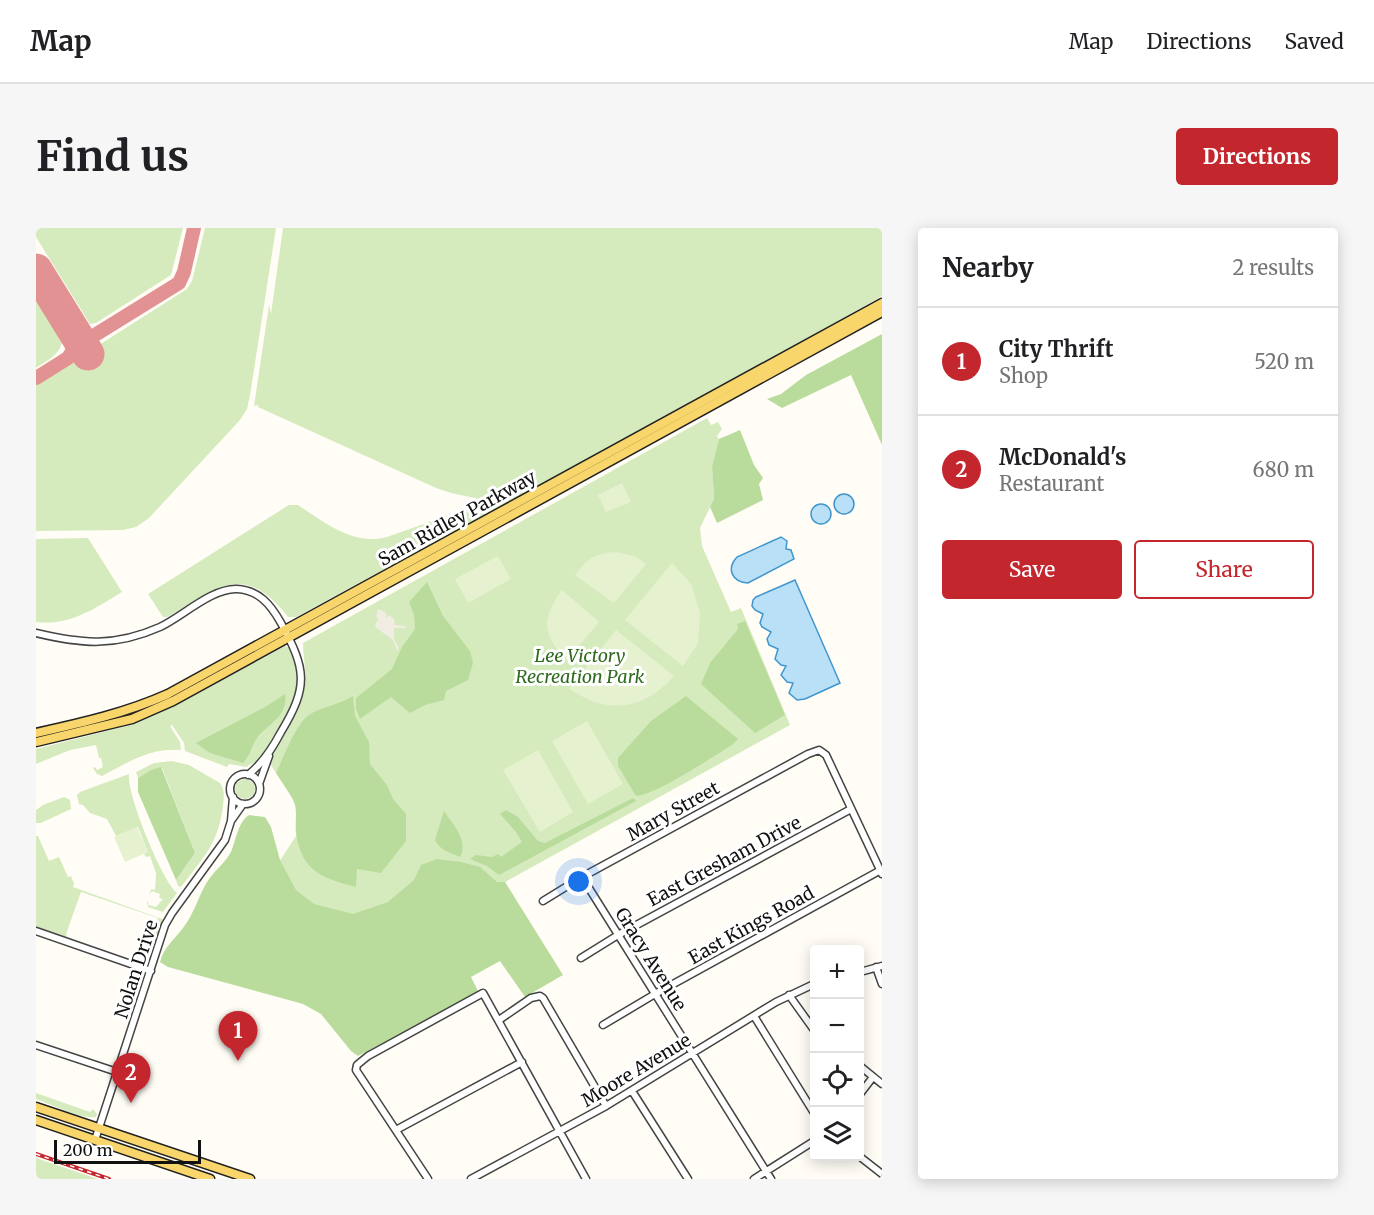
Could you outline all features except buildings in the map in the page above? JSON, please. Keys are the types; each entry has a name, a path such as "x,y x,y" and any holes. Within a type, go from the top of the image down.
{"main road":[{"name":"Sam Ridley Parkway","path":"36,744 132,719 173,701 287,634 882,303"},
{"name":"Sam Ridley Parkway","path":"36,733 141,706 168,694 287,634 882,312"},
{"path":"36,1107 250,1179"},
{"path":"36,1120 210,1179"}],"street":[{"path":"36,633 73,642 126,639 160,627 216,594 233,589 252,592 261,597 272,608 296,651 301,671 300,693 291,715 271,750 258,767 248,775 239,776 233,782 231,790 233,797 243,804 258,798 260,793 256,779 248,775"},
{"path":"259,784 271,750"},
{"name":"Mary Street","path":"543,901 582,877 819,750 826,755 851,809"},
{"name":"Nolan Drive","path":"231,821 233,797"},
{"name":"Nolan Drive","path":"95,1140 169,918 222,844 231,821 243,804"},
{"path":"851,809 881,872"},
{"name":"East Gresham Drive","path":"581,958 618,935 851,809"},
{"name":"East Kings Road","path":"603,1025 655,994 881,872"},
{"name":"Gracy Avenue","path":"582,877 771,1179"},
{"path":"36,931 151,971"},
{"path":"864,971 879,967 882,984"},
{"name":"Moore Avenue","path":"471,1179 606,1106 789,995 810,986"},
{"path":"428,1179 356,1070 357,1065 368,1056 483,993 585,1179"},
{"path":"789,995 810,1024"},
{"path":"499,1020 531,998 540,996 543,998 606,1106"},
{"path":"754,1017 810,1107"},
{"path":"36,1045 117,1072"},
{"path":"396,1130 522,1062"},
{"path":"864,1069 882,1083"},
{"path":"864,1089 873,1077"},
{"path":"632,1091 688,1179"},
{"path":"753,1179 810,1144"},
{"path":"864,1160 882,1174"}],"green space":[{"path":"36,228 183,228 171,275 96,323 90,324 36,237"},
{"path":"205,228 276,228 247,409 240,420 149,518 136,527 123,530 36,531 36,385 187,289 192,281"},
{"path":"283,228 882,228 882,296 759,366 296,617 288,617 272,599 257,589 243,584 216,589 167,617 163,617 148,594 289,505 298,505 351,536 375,539 387,537 489,501 436,488 258,407 258,405 254,406 269,305 271,314"},
{"path":"36,300 42,309 45,309 62,336 62,342 58,352 36,368"},
{"path":"882,334 882,445 851,375 782,408 767,399 781,394 806,375"},
{"name":"Lee Victory Recreation Park","path":"707,418 711,425 718,422 722,429 717,436 719,439 712,466 714,499 700,528 702,546 731,612 741,608 790,725 505,882 322,996 227,941 304,824 299,809 269,762 295,712 303,691 305,675 303,643"},
{"path":"740,430 754,465 763,478 759,484 763,500 717,523 710,507 714,499 712,466 719,439"},
{"path":"622,483 631,502 606,512 598,495"},
{"path":"88,538 122,592 71,619 48,623 36,622 36,539"},
{"path":"617,552 636,557 646,564 614,603 575,575 584,564 593,558"},
{"path":"498,556 511,579 468,603 455,579"},
{"path":"672,563 691,584 700,612 698,643 683,666 625,620"},
{"path":"427,582 443,616 470,651 473,663 468,680 446,691 444,700 425,705 410,713 391,697 360,719 356,709 356,698 392,669 402,647 415,629 414,615 409,602"},
{"path":"562,590 599,622 567,660 553,643 547,626 550,610"},
{"path":"745,621 785,715 755,733 701,684 710,663 738,629 737,624"},
{"path":"616,630 674,676 648,697 638,702 618,706 594,702 569,689"},
{"path":"285,646 292,651 295,659 297,679 295,692 285,717 257,765 253,763 246,767 229,764 227,767 185,751 184,743 172,725 170,726 180,742 181,750 149,754 102,776 97,774 93,768 97,770 103,767 96,745 70,750 36,764 36,749 130,725 175,705"},
{"path":"285,694 285,702 280,715 259,735 243,763 210,753 196,743 265,707"},
{"path":"353,696 355,716 369,742 370,764 406,814 406,841 381,873 357,869 356,887 324,876 309,865 303,857 296,833 294,801 276,773 304,719 313,712"},
{"path":"686,696 738,739 670,783 636,796 618,766 618,758 651,721"},
{"path":"587,721 623,784 588,804 552,741"},
{"path":"538,750 573,812 540,832 503,770"},
{"path":"172,761 189,765 220,783 224,794 221,818 214,840 181,887 178,886 176,880 195,853 162,768 151,770 138,778 136,772 154,763"},
{"path":"161,767 195,853 176,880 138,792 138,778"},
{"path":"129,774 133,799 146,836 163,872 177,893 163,912 148,907 147,903 148,900 148,905 156,907 163,899 159,898 160,894 152,891 149,895 151,889 155,890 156,873 150,856 146,857 144,854 148,852 138,827 116,836 107,819 90,813 79,804 77,795 80,792"},
{"path":"245,779 252,782 255,789 252,796 245,799 238,796 235,789 238,782"},
{"path":"64,797 70,800 71,809 41,823 36,823 36,810"},
{"path":"633,798 636,801 499,875 487,866 470,859 476,855 492,857 498,854 501,857 522,842 500,814 506,810 518,817 538,841 545,843"},
{"path":"444,811 461,839 463,845 460,857 442,849 435,840"},
{"path":"249,815 265,817 271,827 280,860 296,890 314,904 353,914 388,902 414,880 421,865 437,859 480,867 497,882 505,882 563,975 525,997 500,961 471,977 478,991 358,1056 351,1051 321,1014 303,1004 168,967 160,962 164,952 187,923 207,882 229,856 240,827"},
{"path":"137,827 148,852 125,862 114,837"},
{"path":"36,836 49,861 59,857 68,877 71,876 73,887 162,919 164,921 153,952 146,951 158,918 81,892 66,934 67,937 36,927"},
{"path":"36,1093 90,1112 93,1109 97,1114 96,1117 75,1114 36,1099"},
{"path":"36,1158 98,1179 36,1179"}],"shaded area":[{"path":"378,609 385,612 387,619 387,615 394,618 395,625 405,626 405,628 394,628 394,639 399,648 397,651 393,640 375,627 377,620 380,622 376,616"}],"water":[{"path":"844,494 851,497 854,504 851,511 844,514 837,511 834,504 837,497"},
{"path":"821,504 828,507 831,514 828,521 821,524 814,521 811,514 814,507"},
{"path":"781,537 787,541 786,549 791,550 794,559 748,583 738,580 732,574 732,566 737,557"},
{"path":"795,580 840,683 805,699 797,700 789,693 793,683 787,682 781,675 786,666 781,665 775,659 778,649 769,645 767,639 771,632 762,627 760,623 763,614 752,606 756,597"}],"taxiway":[{"path":"36,378 68,358 73,350 82,343 179,283 184,272 194,228"}],"runway":[{"path":"36,270 88,354"}],"railway":[{"path":"36,1154 109,1179"}],"place":[{"name":"City Thrift","path":"238,1061"},
{"name":"McDonald's","path":"131,1103"}]}
